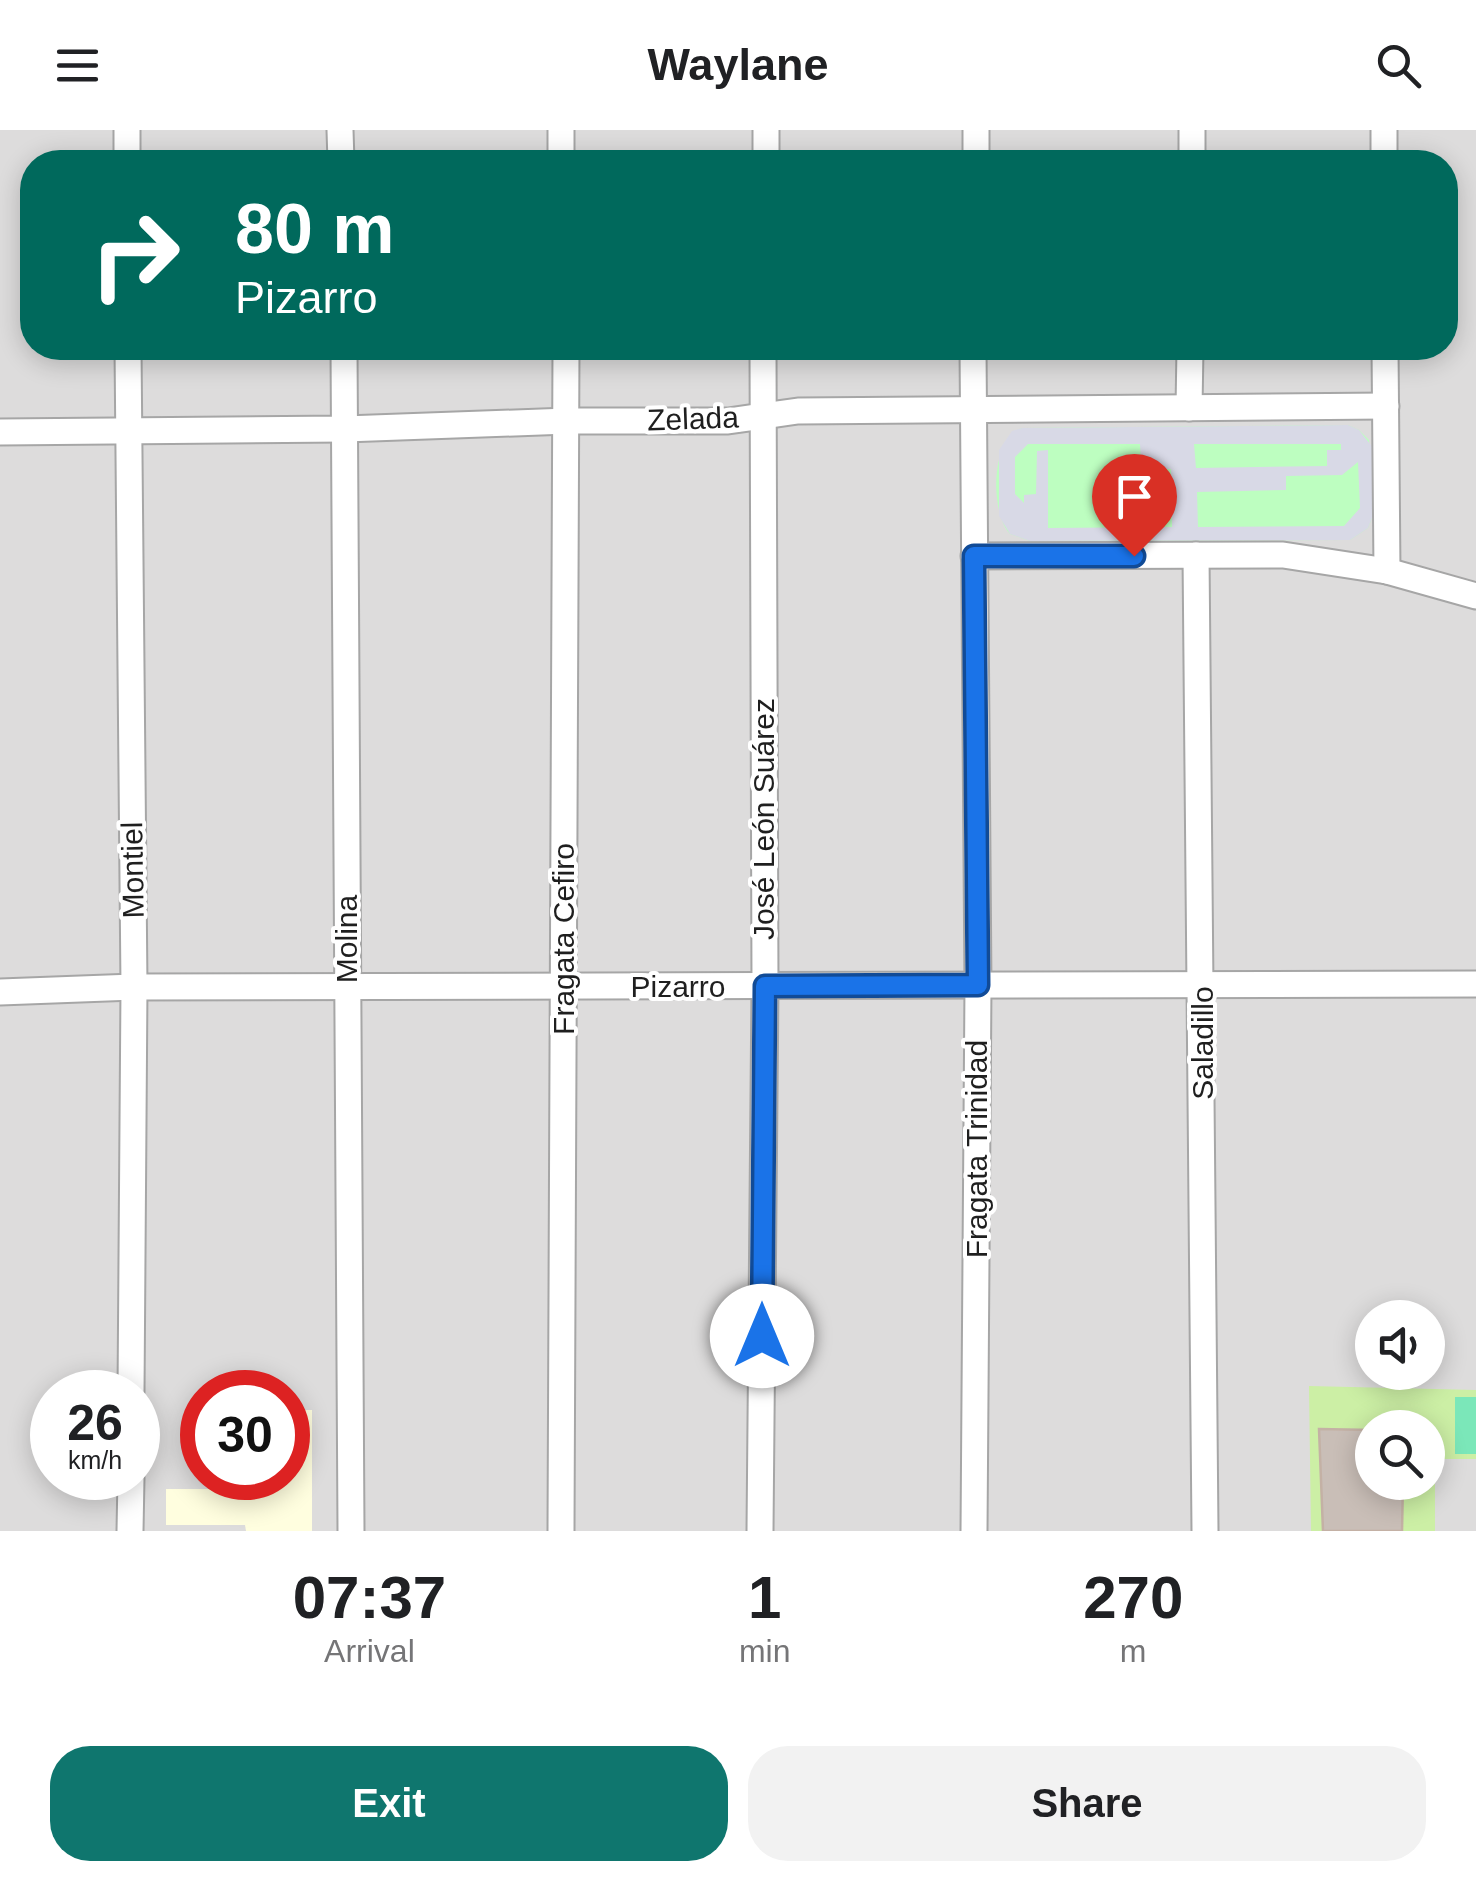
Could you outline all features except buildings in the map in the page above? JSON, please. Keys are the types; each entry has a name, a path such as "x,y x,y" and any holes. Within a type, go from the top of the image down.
{"street":[{"name":"Montiel","path":"128,360 134,988 132,1370"},
{"name":"Molina","path":"344,360 351,1531"},
{"name":"Fragata Cefiro","path":"561,1531 566,360"},
{"name":"José León Suárez","path":"760,1531 765,986 763,360"},
{"name":"Fragata Trinidad","path":"973,360 978,985 974,1531"},
{"path":"1189,408 1190,360"},
{"path":"1385,360 1387,571"},
{"name":"Zelada","path":"0,432 728,421 798,411 1386,406"},
{"name":"Saladillo","path":"1196,555 1203,984 1205,1531"},
{"path":"974,556 1282,555 1387,571 1476,596"},
{"name":"Pizarro","path":"0,992 134,988 1476,984"},
{"path":"130,1531 131,1500"}],"shaded area":[{"path":"0,130 1476,130 1476,1531 0,1531"},
{"path":"1348,425 1359,430 1374,449 1374,513 1368,528 1350,540 1030,541 1010,534 999,516 999,450 1012,431","holes":["1028,444 1140,444 1143,504 1153,504 1153,469 1171,469 1172,527 1048,528 1048,450 1037,451 1036,494 1024,495 1024,503 1015,494 1015,457","1194,444 1341,444 1341,450 1327,450 1327,466 1196,468","1358,462 1360,508 1344,526 1198,527 1197,492 1286,490 1286,476 1342,475"]},
{"path":"312,1410 312,1531 246,1531 245,1525 166,1525 166,1489 180,1489 180,1500 310,1500"}],"green space":[{"path":"1348,425 1369,440 1374,513 1368,528 1350,540 1030,541 1010,534 999,510 999,460 1011,435 1022,428"},
{"path":"1309,1386 1476,1390 1476,1397 1455,1398 1455,1454 1476,1454 1476,1459 1445,1459 1445,1410 1355,1410 1355,1429 1319,1430 1323,1531 1311,1531"},
{"path":"1455,1397 1476,1397 1476,1454 1455,1454"},
{"path":"1403,1500 1435,1500 1435,1531 1402,1531"}],"route":[{"path":"762,1336 765,986 978,985 974,556 1134,556"}]}
